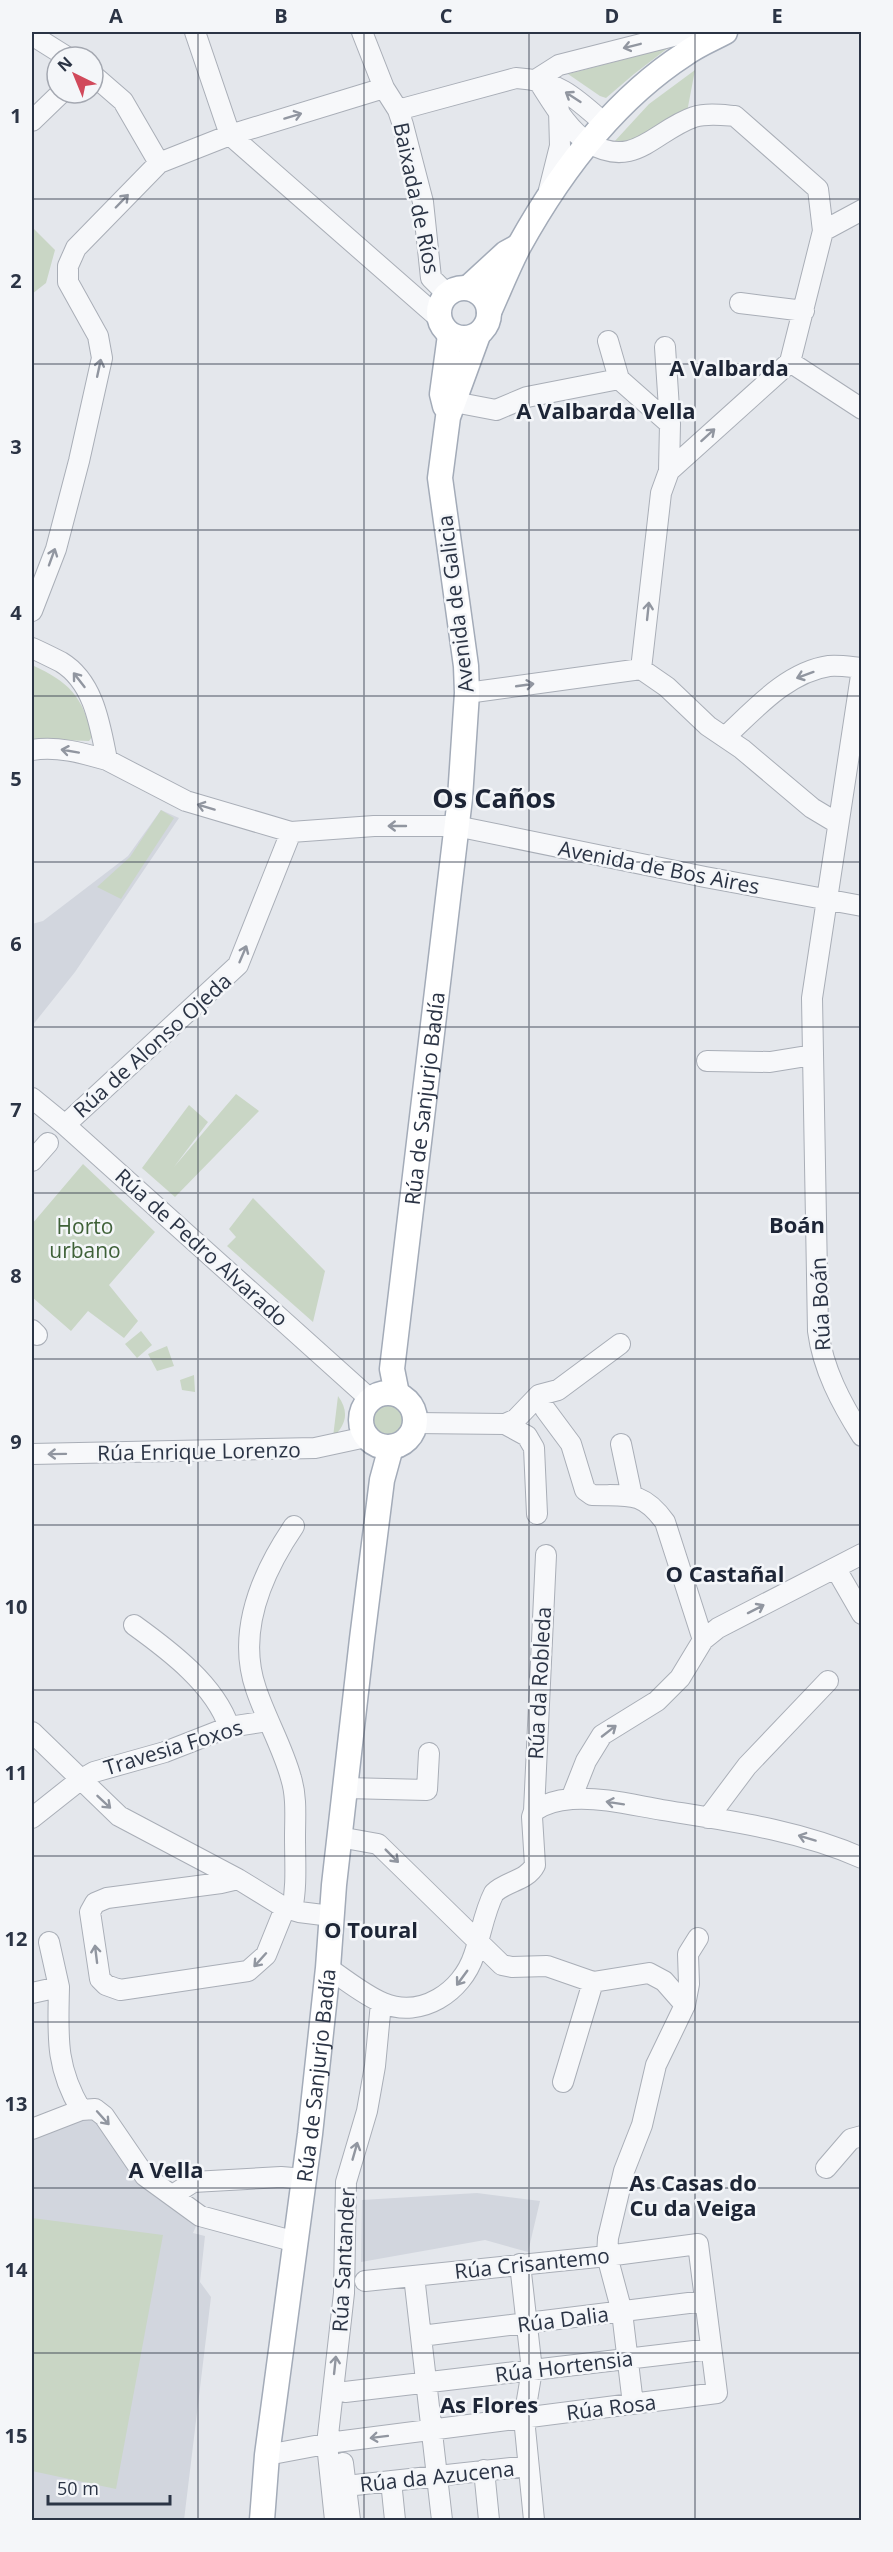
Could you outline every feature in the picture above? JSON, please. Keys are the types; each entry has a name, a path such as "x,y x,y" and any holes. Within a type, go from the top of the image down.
{"main road":[{"path":"489,312 520,246 548,197 604,123 640,88 676,60 725,32"},
{"path":"450,307 507,253 520,246"},
{"path":"450,307 482,295 489,312"},
{"path":"450,307 466,339 478,335"},
{"name":"Avenida de Galicia","path":"450,307 442,394 451,410"},
{"name":"Avenida de Galicia","path":"456,826 467,693 466,666 440,477 451,410 478,335 486,325 489,312"},
{"name":"Rúa de Sanjurjo Badía","path":"262,2520 267,2455 305,2179 328,1968 339,1837 382,1480 377,1443 360,1422 361,1413 382,1396 392,1369 456,826"},
{"name":"Rúa de Sanjurjo Badía","path":"382,1396 411,1405 415,1423"},
{"path":"377,1443 407,1440 415,1423"}],"street":[{"path":"195,32 230,135 397,283 419,299 450,307"},
{"name":"Baixada de Ríos","path":"362,32 384,88 398,110 423,202 431,278 450,307"},
{"path":"537,79 559,65 689,32"},
{"path":"32,35 48,45"},
{"path":"398,110 516,78 537,79 575,97 604,123"},
{"path":"537,79 572,127 589,143 610,151 625,153 643,147 694,117 717,114 735,116 818,189 823,231 790,362 669,471"},
{"path":"105,85 123,101 159,163"},
{"path":"32,611 56,549 102,358 98,336 68,282 68,266 76,248 159,163 230,135 384,88"},
{"path":"32,121 49,105"},
{"path":"548,197 560,146 559,110"},
{"path":"823,231 861,210"},
{"path":"740,303 804,312"},
{"path":"608,341 619,380 670,424"},
{"path":"641,669 661,493 669,471 670,424 665,347"},
{"path":"790,362 861,409"},
{"path":"451,410 496,410 527,397 619,380"},
{"path":"32,648 62,663 78,676 89,694 101,728 108,760"},
{"path":"724,737 768,697 796,677 829,666 861,669"},
{"path":"467,693 641,669 667,687 708,726 812,808 837,823"},
{"name":"Rúa Boán","path":"861,669 812,998 818,1330 821,1356 861,1436"},
{"path":"32,750 46,748 64,750 108,760 147,783 186,801 291,832"},
{"name":"Avenida de Bos Aires","path":"291,832 374,826 456,826 861,906"},
{"name":"Rúa de Alonso Ojeda","path":"65,1125 238,966 291,832"},
{"path":"707,1061 770,1062 813,1055"},
{"name":"Rúa de Pedro Alvarado","path":"32,1098 382,1396"},
{"path":"32,1161 48,1143"},
{"path":"415,1423 505,1424 516,1419 539,1395 558,1390 620,1344"},
{"path":"544,1409 571,1444 585,1490 592,1495 641,1498 654,1507 665,1522 703,1640"},
{"path":"505,1424 526,1436 534,1448 537,1514"},
{"name":"Rúa Enrique Lorenzo","path":"32,1454 315,1448 377,1443"},
{"path":"621,1444 632,1496"},
{"path":"238,1879 107,1898 95,1903 90,1912 100,1979 105,1985 120,1990 248,1971 266,1955 288,1909 297,1887 296,1806 291,1778 255,1688 248,1646 255,1603 270,1565 294,1526"},
{"path":"572,1799 586,1761 602,1736 657,1701 680,1678 703,1640 718,1628 836,1569 861,1554"},
{"name":"Rúa da Robleda","path":"328,1968 381,2003 403,2009 418,2008 442,1997 464,1976 471,1964 494,1893 526,1875 535,1865 534,1811 546,1555"},
{"path":"836,1569 861,1614"},
{"path":"134,1625 177,1656 223,1710 229,1727"},
{"path":"708,1818 747,1766 828,1681"},
{"name":"Travesia Foxos","path":"32,1818 80,1780 94,1772 165,1752 229,1727 268,1721"},
{"path":"32,1732 119,1816 238,1879 288,1909 331,1916"},
{"path":"346,1788 427,1790 429,1753"},
{"path":"534,1811 549,1803 572,1799 606,1801 802,1836 861,1858"},
{"path":"339,1837 378,1844 502,1965 547,1966 593,1982 649,1973 664,1981 685,2005"},
{"path":"633,2404 622,2312 607,2256 608,2238 624,2171 642,2125 656,2065 685,2005 689,1984 687,1954 698,1938"},
{"path":"49,1942 59,1987 57,2047 69,2089 81,2110"},
{"path":"563,2082 593,1982"},
{"path":"32,1993 59,1987"},
{"name":"Rúa Santander","path":"334,2520 327,2444 344,2293 346,2182 369,2099 375,2066 381,2003"},
{"path":"32,2129 81,2110 95,2109 104,2116 145,2176 200,2216 296,2242"},
{"path":"826,2168 851,2139 861,2136"},
{"path":"173,2195 193,2182 281,2177 305,2179"},
{"name":"Rúa Crisantemo","path":"365,2281 607,2256 698,2244 705,2301"},
{"path":"520,2264 532,2370 524,2418 534,2520"},
{"path":"414,2276 442,2520"},
{"path":"705,2301 711,2349"},
{"name":"Rúa Dalia","path":"421,2336 705,2301"},
{"name":"Rúa Rosa","path":"327,2444 717,2393 711,2349"},
{"name":"Rúa Hortensia","path":"345,2392 711,2349"},
{"path":"267,2455 327,2444"},
{"path":"343,2463 350,2520"},
{"name":"Rúa da Azucena","path":"346,2486 528,2466"},
{"path":"484,2470 489,2520"},
{"path":"391,2481 395,2520"}],"shaded area":[{"path":"161,810 179,818 75,972 32,1026 32,924 43,921 128,856"},
{"path":"95,2118 198,2222 193,2233 205,2236 200,2282 211,2297 184,2520 32,2520 32,2139 78,2120"},
{"path":"477,2193 540,2201 528,2252 485,2240 361,2262 362,2200"}],"green space":[{"path":"668,48 606,98 568,74"},
{"path":"695,70 687,112 627,146 614,142 649,104"},
{"path":"32,227 55,250 46,283 32,294"},
{"path":"32,665 65,684 79,701 92,737 89,741 32,739"},
{"path":"161,810 174,818 121,899 97,887 130,857"},
{"path":"236,1094 259,1111 175,1197 142,1168 189,1105 208,1122 174,1167"},
{"name":"Horto urbano","path":"83,1164 155,1232 109,1285 138,1321 124,1338 88,1311 71,1331 32,1297 32,1224"},
{"path":"253,1198 325,1271 313,1322 227,1246 236,1237 229,1229"},
{"path":"141,1331 152,1345 137,1358 125,1344"},
{"path":"167,1346 174,1366 157,1371 148,1354"},
{"path":"194,1375 195,1392 182,1390 180,1380"},
{"path":"338,1396 344,1407 345,1417 333,1437"},
{"path":"388,1404 399,1409 404,1420 399,1431 388,1436 377,1431 372,1420 377,1409"},
{"path":"32,2218 163,2235 116,2489 32,2471"}],"district":[{"name":"A Valbarda","path":"729,367"},
{"name":"A Valbarda Vella","path":"606,410"},
{"name":"Os Caños","path":"494,797"},
{"name":"Boán","path":"797,1224"},
{"name":"O Castañal","path":"725,1573"},
{"name":"O Toural","path":"371,1929"},
{"name":"A Vella","path":"166,2169"},
{"name":"As Casas do Cu da Veiga","path":"693,2194"},
{"name":"As Flores","path":"489,2404"}]}
